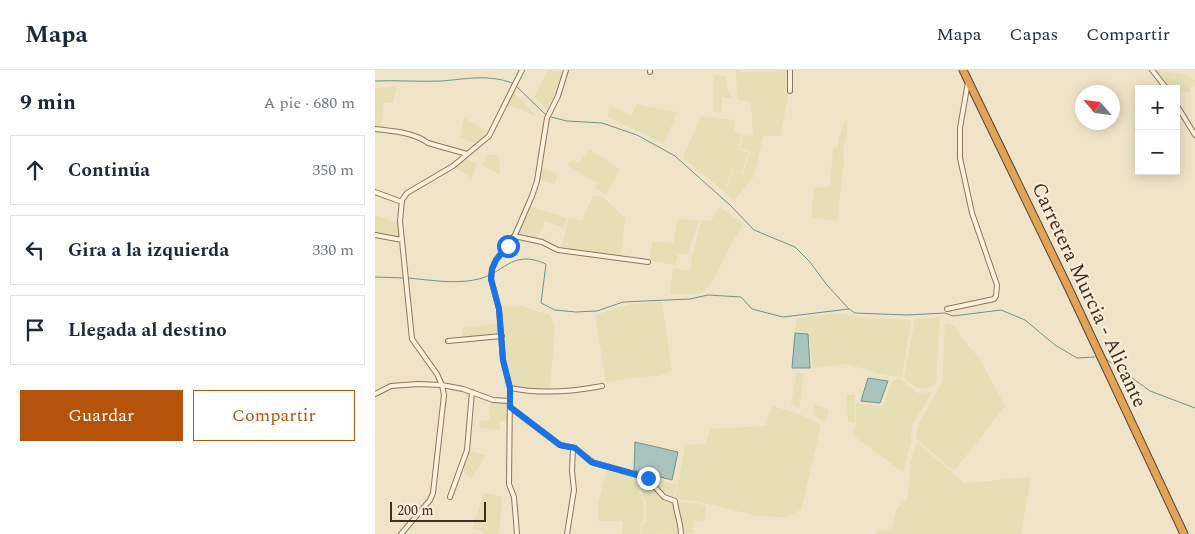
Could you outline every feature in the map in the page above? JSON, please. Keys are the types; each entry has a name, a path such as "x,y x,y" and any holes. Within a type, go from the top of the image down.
{"highway":[{"name":"Carretera Murcia - Alicante","path":"963,70 1184,534"}],"street":[{"path":"401,534 430,500 433,493 443,402 442,385 437,374 413,339 400,221 402,202 407,193 453,166 489,136 522,70"},
{"path":"517,534 514,497 509,484 510,388 503,360 499,309 491,279 492,269 496,260 514,236 537,181 547,118 558,96 566,70"},
{"path":"790,70 791,91"},
{"path":"1152,70 1164,85"},
{"path":"947,309 994,299 997,290 997,285 972,213 960,158 960,128 968,81"},
{"path":"1180,111 1195,135"},
{"path":"375,129 402,133 423,139 427,143 467,154"},
{"path":"375,192 402,202"},
{"path":"375,235 402,240"},
{"path":"514,236 542,242 558,250 648,262"},
{"path":"448,341 502,336"},
{"path":"375,394 391,386 442,385 472,392 493,400 510,400"},
{"path":"510,388 526,391 556,392 602,386"},
{"path":"450,497 467,450 472,392"},
{"path":"510,407 560,445 573,448 594,463 648,478 664,497 675,501 681,534"},
{"path":"567,534 574,490 571,471 573,448"}],"shaded area":[{"path":"548,70 563,71 557,91 548,110 534,97"},
{"path":"736,70 741,70 742,72 788,70 788,98 780,136 763,136 754,176 734,201 725,194 733,170 743,175 750,151 740,149 743,135 753,136 751,103 737,99"},
{"path":"1156,70 1183,74 1195,80 1189,93 1180,91 1180,85 1167,85"},
{"path":"714,75 726,78 727,88 732,98 722,98 721,113 713,112"},
{"path":"397,86 393,103 384,103 381,126 375,126 375,88"},
{"path":"514,92 537,116 507,105"},
{"path":"637,103 677,112 664,144 608,117 609,106 632,115"},
{"path":"701,116 734,120 735,132 742,134 738,150 748,152 742,174 732,169 725,192 683,158"},
{"path":"464,118 487,131 482,139 475,144 460,137"},
{"path":"845,120 847,120 847,133 843,147 844,163 837,221 812,217 815,188 830,186 833,148 838,147"},
{"path":"590,149 620,170 606,195 595,188 597,183 567,165 573,159 579,163"},
{"path":"487,155 499,155 500,175 482,165"},
{"path":"466,158 477,164 472,178 454,167"},
{"path":"542,167 558,174 555,184 540,180"},
{"path":"593,195 604,198 625,218 621,256 561,249 569,218 582,221"},
{"path":"530,206 566,218 564,228 545,221 537,239 517,235"},
{"path":"719,207 742,223 740,231 734,239 711,285 701,293 692,295 670,294 673,268 690,271 701,220 711,221"},
{"path":"375,215 398,223 400,238 375,233"},
{"path":"677,219 699,220 687,255 678,254 675,265 650,261 652,241 674,243"},
{"path":"662,302 672,371 659,376 606,382 595,315 631,304"},
{"path":"522,306 550,315 555,326 550,388 512,387 506,360 501,307"},
{"path":"837,313 869,318 911,320 902,377 884,375 847,364 813,368 809,333 795,330 797,318"},
{"path":"940,317 936,385 923,389 915,387 904,377 915,319"},
{"path":"498,323 499,335 463,337 462,328"},
{"path":"945,324 953,325 957,329 961,337 980,359 1005,406 954,471 916,439 917,429 922,417 940,387 942,380"},
{"path":"797,372 804,374 799,408 791,404"},
{"path":"900,379 918,393 932,392 912,426 911,441 903,472 852,435 856,424 856,404 883,406 892,381"},
{"path":"847,395 855,395 855,423 848,422"},
{"path":"491,401 509,402 509,421 500,421 500,430 480,428 479,421 489,420"},
{"path":"815,405 829,410 825,422 812,414"},
{"path":"772,406 799,414 821,425 801,510 784,517 757,516 696,501 675,499 685,445 706,444 710,429 766,426"},
{"path":"917,442 964,483 1031,477 1021,534 875,534 878,530 891,531 897,508 908,498 910,463"},
{"path":"469,451 486,455 471,479 461,470"},
{"path":"607,469 645,479 637,489 643,500 644,522 641,523 641,534 622,534 622,521 598,521 598,503"},
{"path":"650,477 677,485 673,498 678,502 696,503 706,506 704,521 693,520 693,533 642,534 642,524 646,522 646,502 640,488"},
{"path":"484,493 502,497 499,534 483,534 483,531 472,529"}],"water":[{"path":"795,333 808,334 810,368 792,368"},
{"path":"868,378 888,381 880,403 861,401"},
{"path":"635,442 678,452 672,480 634,470"}],"waterway":[{"path":"375,81 442,81 486,78 512,83"},
{"path":"516,86 546,115"},
{"path":"551,117 567,121 602,123 637,135 675,156 731,206 754,230 795,247 810,262 827,285 855,313 907,315 945,313 953,316 1001,310 1025,320 1055,345 1077,358 1095,357"},
{"path":"408,278 450,282 474,280 485,277 508,264 524,259 546,264 541,303 555,310 597,311 623,302 690,299 708,295 741,297 752,309 783,317 849,309"},
{"path":"375,277 404,278"},
{"path":"1106,359 1150,391 1195,408"}],"route":[{"path":"508,246 496,260 492,269 491,279 499,309 503,360 510,388 510,407 522,414 560,445 575,448 591,462 648,478"}]}
